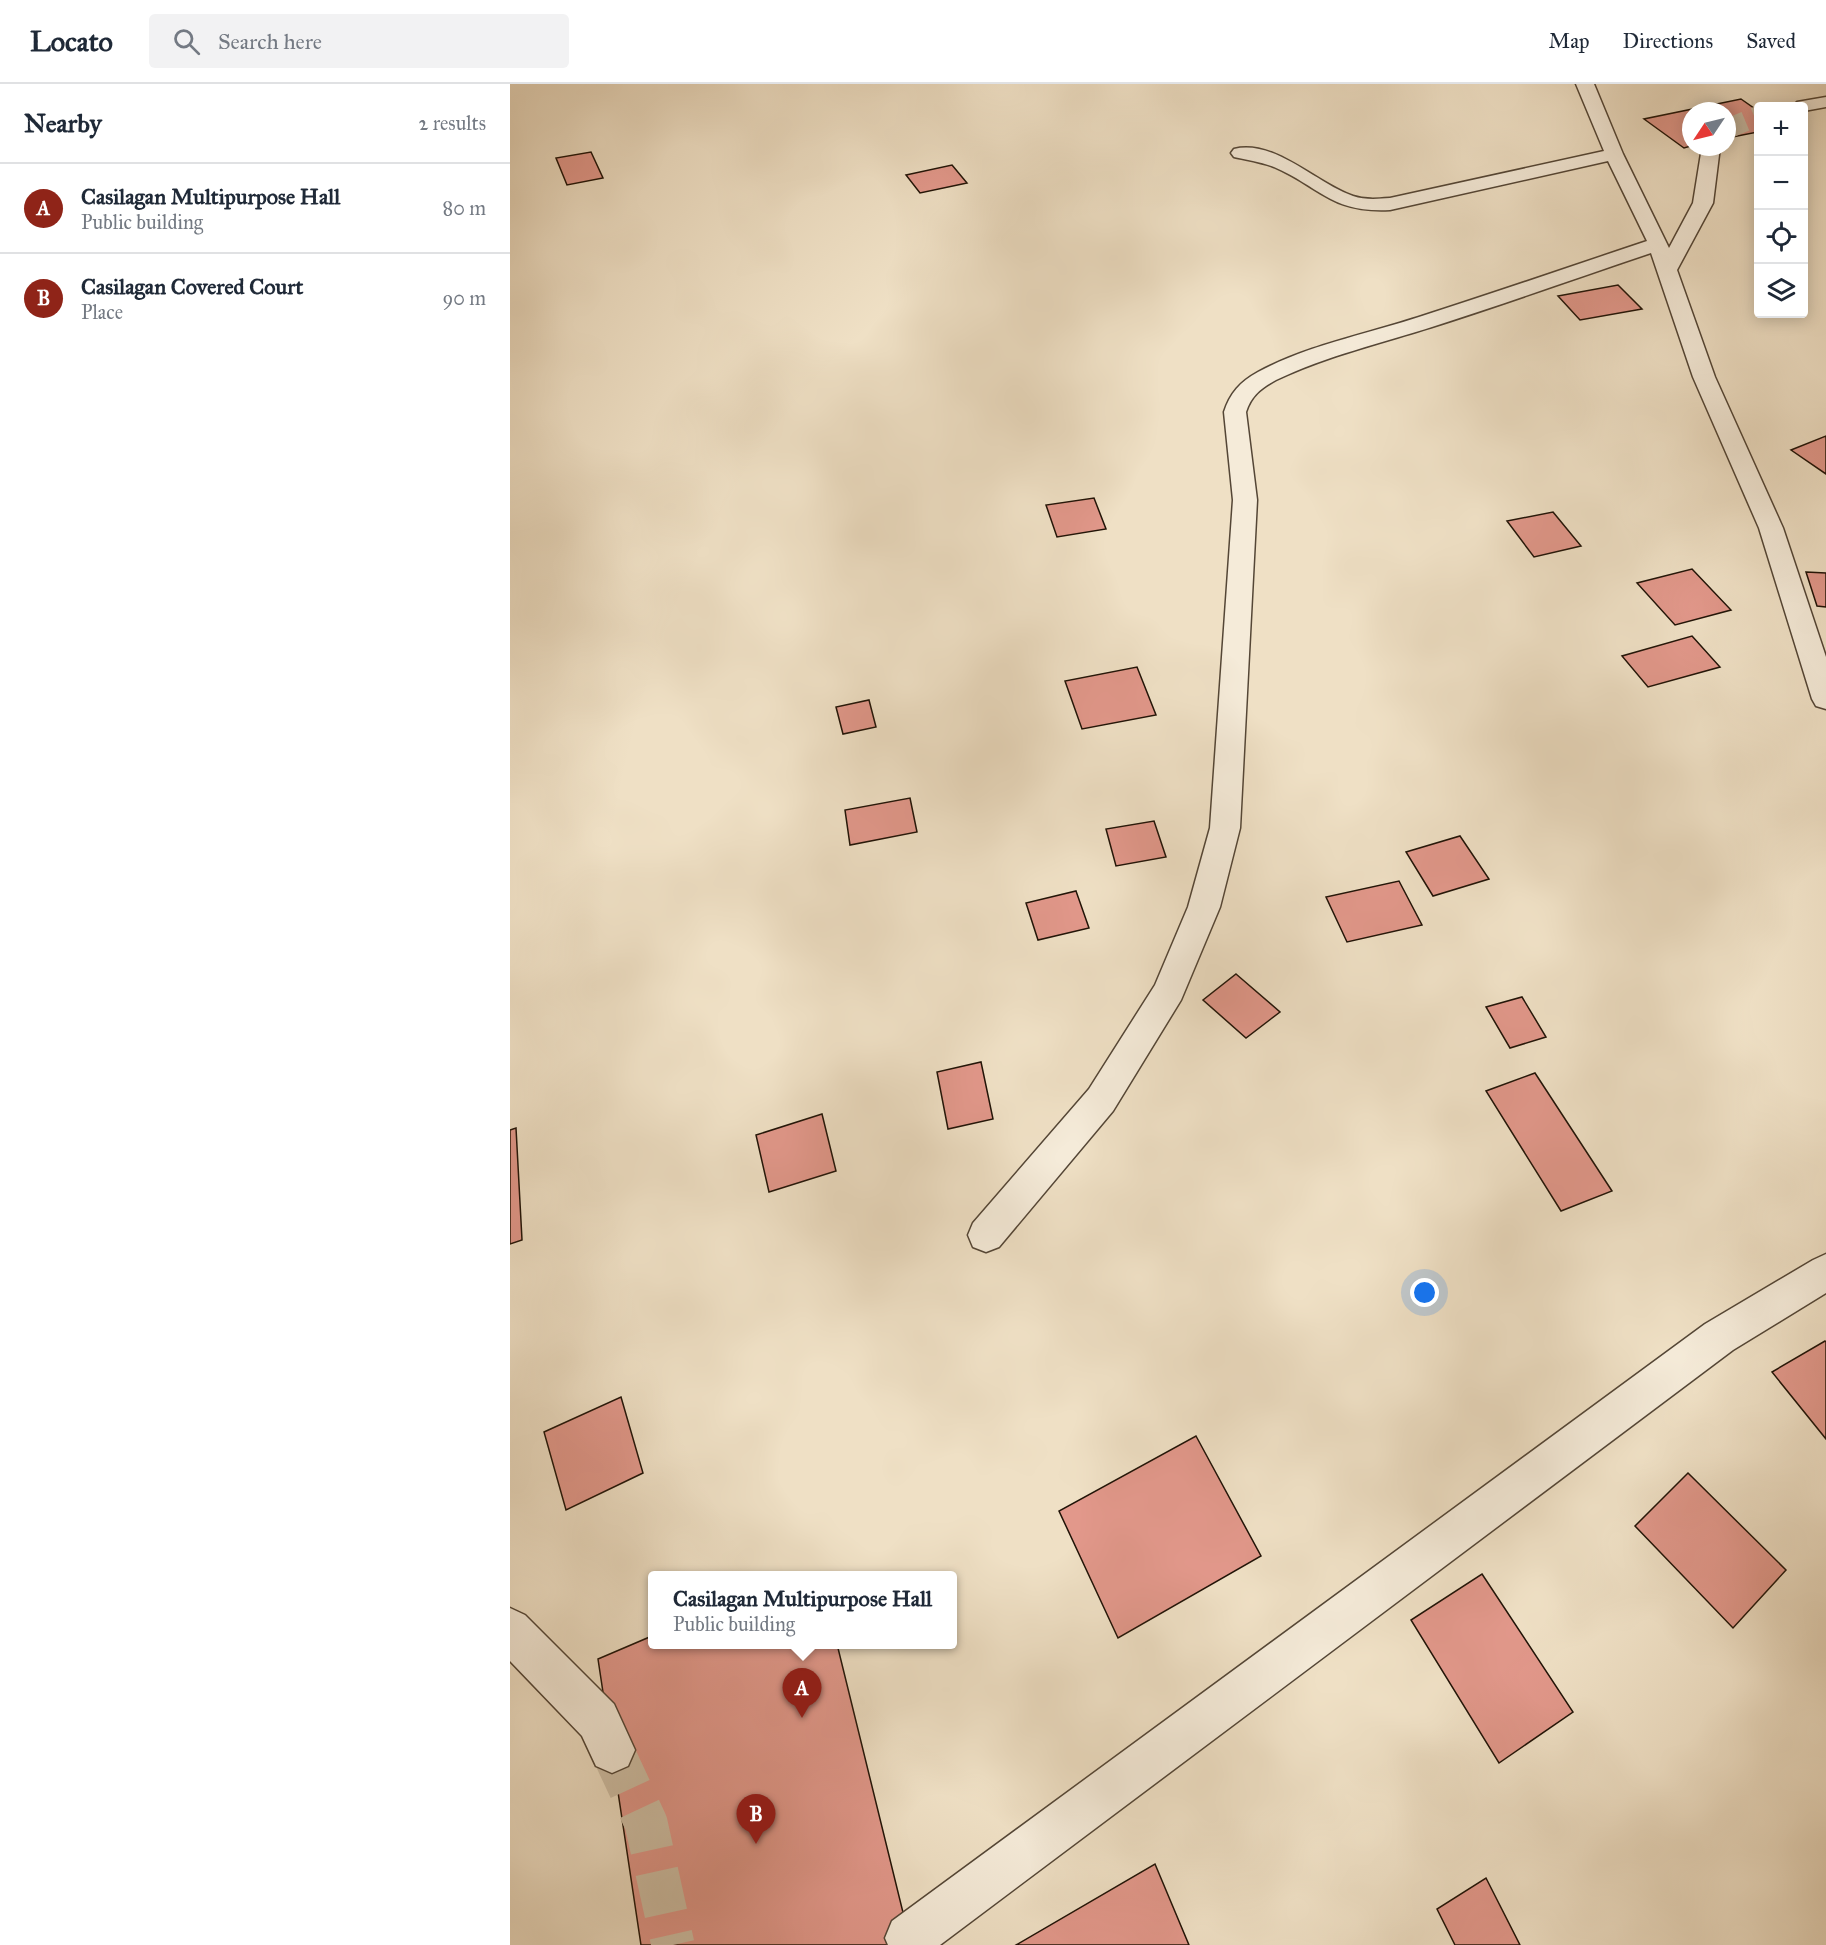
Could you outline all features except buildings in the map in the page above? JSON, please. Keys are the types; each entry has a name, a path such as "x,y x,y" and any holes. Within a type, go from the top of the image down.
{"street":[{"path":"1586,84 1614,154 1663,257 1704,377 1771,528 1826,699"},
{"path":"1808,105 1826,102"},
{"path":"1240,153 1270,159 1332,194 1349,201 1369,205 1390,204 1614,154"},
{"path":"986,1235 1101,1100 1169,991 1204,907 1225,828 1245,500 1235,419 1239,399 1248,388 1267,376 1318,355 1430,321 1663,257 1703,203 1710,156"},
{"path":"909,1938 1719,1337 1826,1272"},
{"path":"510,1630 598,1720 612,1750"}],"tunnel":[{"path":"1736,125 1754,118"},
{"path":"612,1750 646,1823 673,1945"}],"place":[{"name":"Casilagan Multipurpose Hall","path":"802,1718"},
{"name":"Casilagan Covered Court","path":"756,1844"}]}
